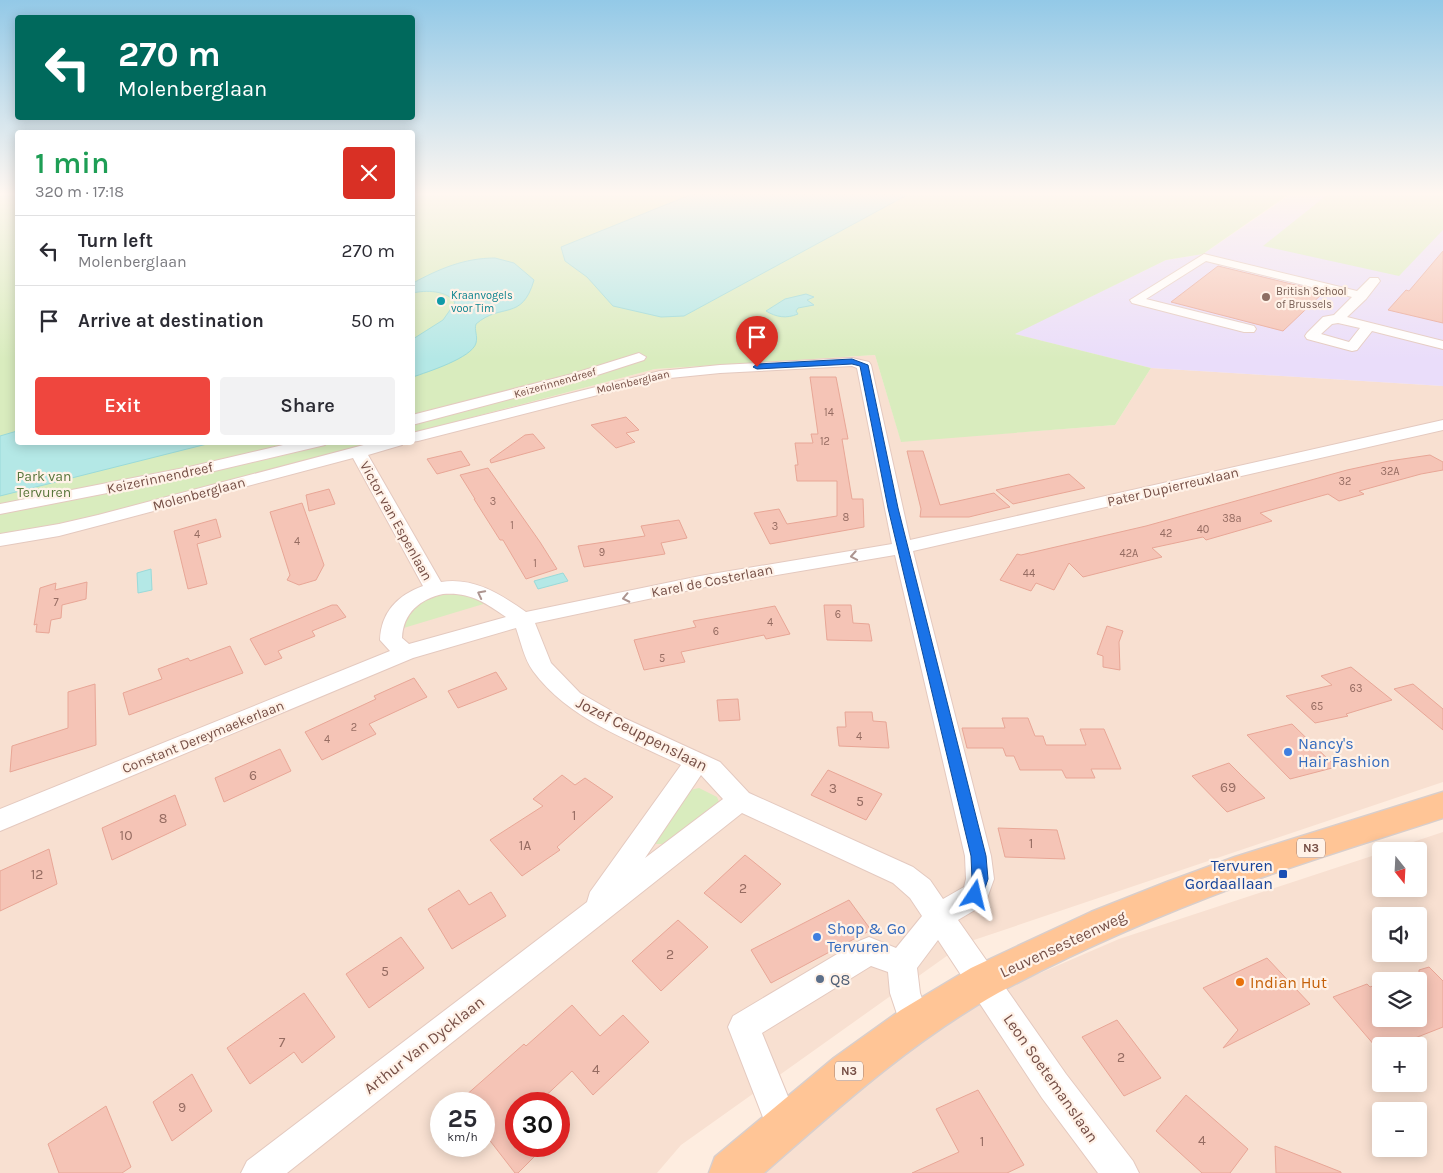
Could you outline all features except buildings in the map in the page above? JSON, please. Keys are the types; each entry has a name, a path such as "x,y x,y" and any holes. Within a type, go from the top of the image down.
{"main road":[{"name":"Leuvensesteenweg","path":"731,1173 848,1072 915,1024 984,981 1104,923 1179,893 1235,872 1443,805"}],"street":[{"path":"1249,329 1136,300 1204,257 1362,296"},
{"path":"1338,319 1362,296 1374,281"},
{"path":"1369,326 1352,347 1312,336 1328,320 1338,319 1369,326 1443,345"},
{"name":"Keizerinnendreef","path":"415,419 567,380 639,357"},
{"name":"Molenberglaan","path":"415,437 660,374 739,368 860,363 864,365 902,548"},
{"name":"Pater Dupierreuxlaan","path":"902,548 1443,425"},
{"name":"Keizerinnendreef","path":"0,509 189,472 306,445"},
{"name":"Molenberglaan","path":"0,540 59,530 101,520 385,445"},
{"name":"Victor van Espenlaan","path":"358,452 434,590"},
{"path":"902,548 978,856 980,879 975,895 938,916 902,964 906,993 915,1024"},
{"name":"Karel de Costerlaan","path":"405,654 523,619 700,582 902,548"},
{"path":"405,654 391,640 391,629 398,612 409,601 434,590 457,588 472,590 523,619"},
{"name":"Jozef Ceuppenslaan","path":"523,619 541,666 572,699 616,724 710,770 720,777 740,800 903,875 920,889 938,916"},
{"name":"Constant Dereymaekerlaan","path":"0,820 405,654"},
{"name":"Arthur Van Dycklaan","path":"590,916 696,763"},
{"name":"Arthur Van Dycklaan","path":"259,1173 740,800"},
{"name":"Leon Soetemanslaan","path":"938,916 1054,1086 1121,1173"},
{"path":"784,1126 744,1027 869,951 902,964"}],"shaded area":[{"name":"British School of Brussels","path":"1209,250 1443,250 1443,386 1151,368 1014,334 1166,260 1203,254"},
{"path":"875,355 901,441 1115,425 1151,368 1443,386 1443,782 965,943 681,1145 657,1173 0,1173 0,534 60,525 367,445 415,445 415,432 655,369"},
{"path":"1443,832 1443,1173 748,1173 957,1009 1119,939 1372,856 1372,898 1428,898 1428,842 1413,842"}],"green space":[{"name":"Park van Tervuren","path":"0,250 15,250 15,445 367,445 60,525 0,534"},
{"path":"415,250 1209,250 1203,254 1166,260 1015,334 1151,368 1115,425 901,442 875,355 655,369 415,432"},
{"path":"1280,250 1424,250 1399,276"},
{"path":"463,594 490,602 397,630 417,605 431,597"},
{"path":"699,788 717,797 719,802 665,844 655,844 652,841 690,790"}],"water":[{"path":"562,250 806,250 684,316 661,317 613,306 587,277 565,261"},
{"path":"484,258 495,258 514,263 534,280 529,293 517,307 494,314 476,324 477,338 473,349 448,364 415,376 415,338 443,320 455,303 442,293 430,291 415,293 415,282 452,265"},
{"path":"806,294 814,297 807,300 814,305 798,308 796,311 798,314 781,317 766,311 785,299"},
{"path":"15,432 15,445 203,445 0,496 0,436"},
{"path":"151,569 152,590 138,593 137,573"},
{"path":"563,573 568,581 538,589 534,581"}],"place":[{"name":"British School of Brussels","path":"1266,297"},
{"name":"Kraanvogels voor Tim","path":"441,301"},
{"name":"Nancy's Hair Fashion","path":"1288,752"},
{"name":"Tervuren Gordaallaan","path":"1283,874"},
{"name":"Shop & Go Tervuren","path":"817,937"},
{"name":"Q8","path":"820,979"},
{"name":"Indian Hut","path":"1240,982"}],"route":[{"path":"757,367 852,362 864,365 893,508 978,856 980,879 975,895"}]}
